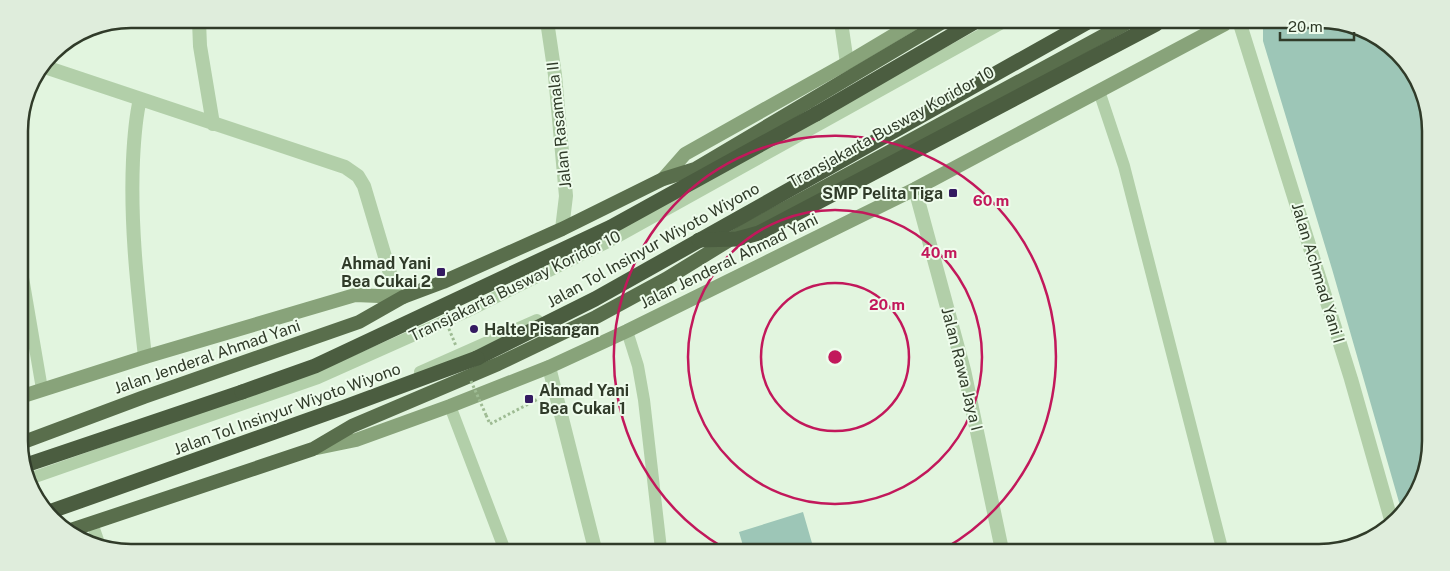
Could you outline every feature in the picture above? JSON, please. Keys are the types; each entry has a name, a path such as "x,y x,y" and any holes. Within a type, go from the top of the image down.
{"highway":[{"name":"Jalan Jenderal Ahmad Yani","path":"28,440 144,397 359,322 400,297 443,282 562,229 663,179 695,169 933,28"},
{"name":"Jalan Tol Insinyur Wiyoto Wiyono","path":"30,464 315,366 611,227 816,114 964,28"},
{"name":"Jalan Tol Insinyur Wiyoto Wiyono","path":"55,510 477,358 595,299 1079,28"},
{"name":"Jalan Jenderal Ahmad Yani","path":"77,528 312,449 352,426 498,364 596,317 666,279 749,228 1118,28"},
{"path":"699,240 737,239 759,232 1148,28"}],"main road":[{"name":"Jalan Jenderal Ahmad Yani","path":"663,179 685,154 906,28"},
{"name":"Jalan Jenderal Ahmad Yani","path":"312,449 356,440 450,406 549,367 627,331 915,189 1217,28"},
{"name":"Jalan Jenderal Ahmad Yani","path":"28,392 355,295 400,297"}],"street":[{"path":"199,28 200,46 213,124"},
{"name":"Jalan Rasamala II","path":"548,28 556,75 566,196 562,229"},
{"path":"842,28 847,63"},
{"name":"Jalan Achmad Yani I","path":"1241,28 1348,370 1390,515"},
{"path":"49,68 344,167 358,176 364,186 400,297"},
{"path":"140,99 135,120 132,179 136,279 145,357"},
{"name":"Jalan Rawa Jaya I","path":"915,189 964,370 1001,543"},
{"path":"549,367 594,544"}],"lane":[{"name":"Transjakarta Busway Koridor 10","path":"35,477 318,378 466,312 610,241 993,28"},
{"name":"Transjakarta Busway Koridor 10","path":"51,505 361,396 531,323 597,290 1066,28"},
{"path":"1099,91 1124,166 1221,543"},
{"path":"28,307 42,389"},
{"path":"627,331 638,366 644,400 660,544"},
{"path":"450,406 502,544"},
{"path":"92,523 97,538"}],"path":[{"path":"486,415 490,424 556,390"}],"green space":[{"path":"1263,28 1339,29 1365,38 1387,53 1401,68 1415,91 1419,104 1422,117 1422,454 1412,486 1400,504 1332,269 1263,41"},
{"path":"803,512 812,543 742,543 739,532"}],"place":[{"name":"SMP Pelita Tiga","path":"953,193"},
{"name":"Ahmad Yani Bea Cukai 2","path":"441,272"},
{"name":"Halte Pisangan","path":"474,329"},
{"name":"Ahmad Yani Bea Cukai 1","path":"529,399"}]}
